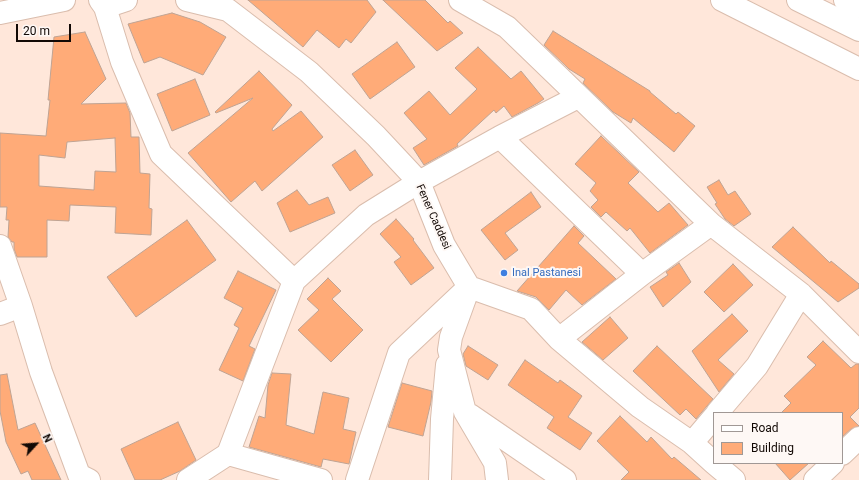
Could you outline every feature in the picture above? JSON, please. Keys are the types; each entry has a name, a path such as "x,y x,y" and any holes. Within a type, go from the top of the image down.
{"street":[{"path":"0,13 64,0"},
{"path":"126,0 102,4 122,62 161,154 294,281"},
{"name":"Fener Caddesi","path":"187,0 228,10 308,72 376,136 419,182 444,245 469,287"},
{"path":"460,0 507,27 711,224 801,294 859,352"},
{"path":"722,0 859,68"},
{"path":"798,0 859,30"},
{"path":"845,0 859,7"},
{"path":"188,480 228,454 294,281 366,215 419,182 500,136 578,96"},
{"path":"500,136 642,274"},
{"path":"559,339 642,274 711,224"},
{"path":"0,246 21,306 41,372 79,475 88,480"},
{"path":"469,287 531,309 559,339 640,407 692,443 713,462"},
{"path":"440,480 442,419 449,350 451,337 469,287"},
{"path":"357,480 399,353 469,287"},
{"path":"718,412 756,366 801,294"},
{"path":"0,314 21,306"},
{"path":"449,350 465,412 495,463 497,480"},
{"path":"465,412 565,480"},
{"path":"692,443 713,418"},
{"path":"843,453 859,438"},
{"path":"228,454 321,480"},
{"path":"715,464 734,480"},
{"path":"816,480 832,464"}],"building":[{"path":"248,0 367,0 376,12 351,43 346,39 339,48 317,30 303,47"},
{"path":"383,0 425,0 448,23 450,21 463,33 437,51"},
{"path":"172,13 200,22 226,37 203,75 160,57 144,63 128,24"},
{"path":"553,31 650,91 676,114 678,112 695,126 674,152 633,118 631,123 613,112 583,83 585,79 569,69 544,45"},
{"path":"85,32 106,79 81,104 126,103 130,113 131,137 139,137 140,173 150,174 149,208 152,209 151,235 115,233 116,207 70,205 69,221 47,220 47,257 17,257 14,249 14,242 12,242 8,237 9,220 6,220 7,207 0,207 0,133 46,136 54,37","holes":["115,138 116,172 95,171 94,190 39,186 39,155 65,158 67,142"]},
{"path":"397,42 415,67 370,99 352,74"},
{"path":"478,47 511,79 521,71 544,99 512,117 504,106 496,113 494,110 457,144 458,146 424,165 413,148 427,139 404,113 429,91 450,115 477,89 455,68"},
{"path":"259,71 292,105 272,129 273,131 301,111 323,137 262,191 255,181 231,202 188,153 253,98 216,113 215,112"},
{"path":"195,79 210,115 172,131 157,94"},
{"path":"601,136 639,172 628,183 658,212 669,203 688,225 650,253 630,228 627,231 606,212 601,217 591,207 598,200 590,191 596,183 575,164"},
{"path":"355,150 373,175 350,191 332,165"},
{"path":"719,180 728,195 735,191 751,214 734,226 725,219 715,204 717,203 707,187"},
{"path":"297,190 309,205 328,197 335,213 290,232 277,203"},
{"path":"531,192 541,207 505,233 518,250 505,260 481,230"},
{"path":"396,219 414,239 413,240 434,268 411,285 394,262 401,257 380,234"},
{"path":"187,220 216,260 136,317 107,277"},
{"path":"574,226 584,236 578,243 616,279 582,305 566,290 549,310 536,297 517,291"},
{"path":"793,227 830,263 831,261 859,284 859,288 838,302 772,247"},
{"path":"679,263 691,282 663,307 650,287 668,275 666,272"},
{"path":"733,264 753,285 724,312 704,292"},
{"path":"238,271 276,290 249,346 255,349 243,381 219,370 239,328 234,325 243,308 224,298"},
{"path":"328,278 341,291 332,299 363,330 331,362 298,330 319,310 307,299"},
{"path":"732,314 748,331 718,360 734,374 719,392 692,351"},
{"path":"610,317 628,338 603,360 582,342"},
{"path":"823,341 851,368 856,364 859,364 859,408 850,417 859,426 851,429 843,436 843,412 782,412 791,403 784,396 816,365 807,357"},
{"path":"468,346 498,365 488,380 466,366 463,354"},
{"path":"657,346 713,399 696,419 686,409 680,415 633,371"},
{"path":"525,360 558,383 560,380 582,396 568,417 592,433 580,450 547,428 554,417 508,385"},
{"path":"272,373 291,374 286,425 314,434 323,392 349,398 343,429 356,432 349,464 323,459 321,467 249,447 259,416 265,418 268,385"},
{"path":"7,374 18,430 35,423 61,480 32,480 28,471 21,474 6,442 0,411 0,375"},
{"path":"402,383 432,391 423,436 388,427"},
{"path":"620,416 647,442 651,437 672,459 674,457 701,480 621,480 629,472 597,441"},
{"path":"178,422 196,460 180,471 160,480 135,480 121,449"},
{"path":"776,464 808,464 790,480"}],"place":[{"name":"Inal Pastanesi","path":"504,273"}]}
